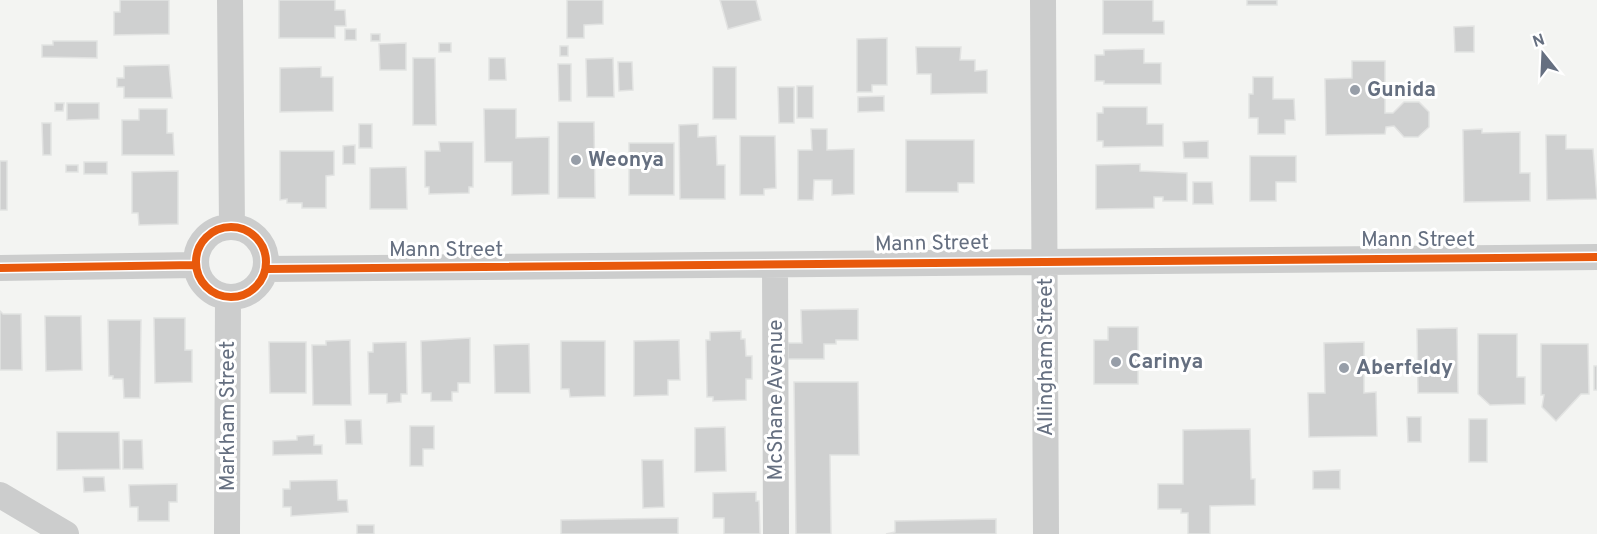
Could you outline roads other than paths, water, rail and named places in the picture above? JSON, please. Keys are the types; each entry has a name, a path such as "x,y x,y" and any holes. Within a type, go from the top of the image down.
{"street":[{"path":"230,0 232,227"},
{"name":"Allingham Street","path":"1043,0 1046,534"},
{"path":"232,227 254,234 266,253 267,268 260,284 252,291 228,298 212,292 204,285 196,265 201,243 220,228 232,227"},
{"name":"Mann Street","path":"267,268 776,266 1046,260 1597,257"},
{"path":"0,268 196,265"},
{"name":"McShane Avenue","path":"776,266 776,534"},
{"name":"Markham Street","path":"227,534 228,298"},
{"path":"0,495 66,534"}],"place":[{"name":"Gunida","path":"1355,90"},
{"name":"Weonya","path":"576,160"},
{"name":"Carinya","path":"1116,362"},
{"name":"Aberfeldy","path":"1344,368"}]}
